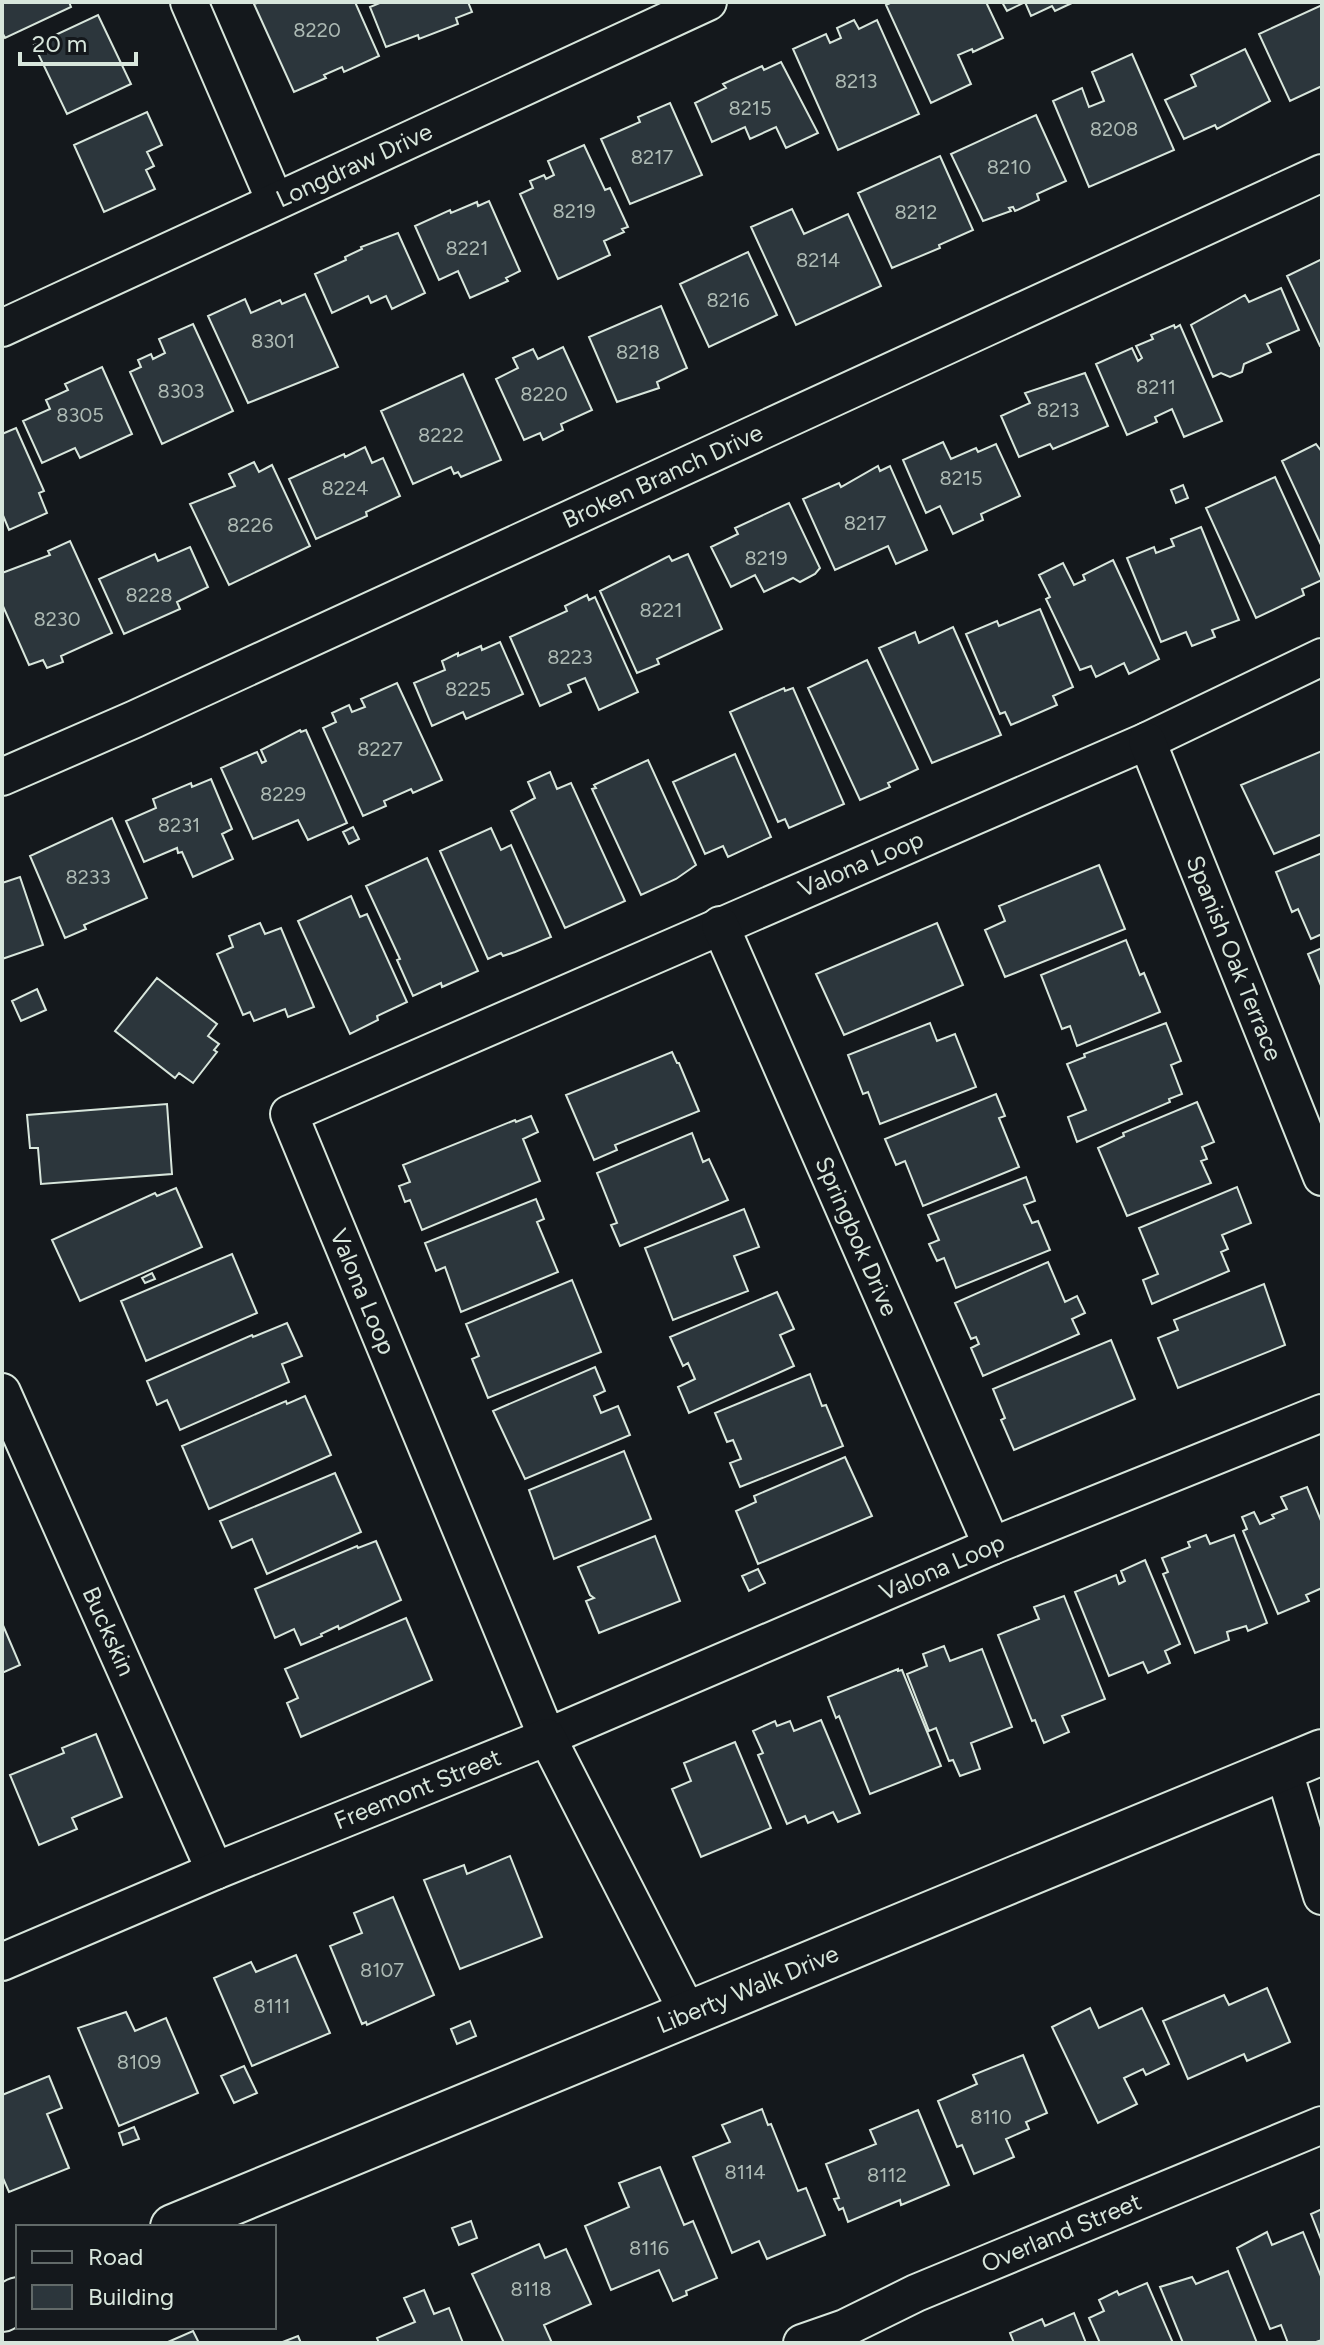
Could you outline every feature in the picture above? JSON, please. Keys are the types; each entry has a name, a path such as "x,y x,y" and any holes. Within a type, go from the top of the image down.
{"street":[{"path":"189,2 275,201"},
{"name":"Longdraw Drive","path":"2,328 708,2"},
{"name":"Broken Branch Drive","path":"2,777 135,719 1322,173"},
{"name":"Valona Loop","path":"1322,657 1147,741 289,1114 547,1737 992,1546 1322,1413"},
{"name":"Spanish Oak Terrace","path":"1147,741 1322,1177"},
{"name":"Springbok Drive","path":"720,925 992,1546"},
{"name":"Buckskin","path":"2,1392 215,1871"},
{"path":"547,1737 688,2013"},
{"name":"Freemont Street","path":"2,1962 215,1871 547,1737"},
{"path":"1303,1760 1322,1896"},
{"name":"Liberty Walk Drive","path":"178,2225 1303,1760"},
{"name":"Overland Street","path":"802,2343 848,2335 916,2293 1322,2125"}],"building":[{"path":"2,2 69,2 71,7 5,38 2,32"},
{"path":"355,2 379,56 344,72 342,67 294,92 254,4"},
{"path":"382,2 468,2 472,12 456,18 458,24 419,39 418,35 386,47 370,7"},
{"path":"892,2 986,2 1003,38 973,52 972,49 958,55 971,84 931,103 886,5"},
{"path":"1002,2 1025,2 1007,11"},
{"path":"1025,2 1074,2 1055,11 1052,6 1031,16"},
{"path":"1322,5 1322,86 1290,101 1259,34"},
{"path":"98,15 131,84 67,114 34,45"},
{"path":"854,20 859,29 877,20 919,114 838,150 793,49 826,34 830,43 841,38 837,28"},
{"path":"1245,49 1270,101 1217,129 1215,125 1184,139 1165,100 1196,86 1191,75"},
{"path":"1132,54 1174,150 1089,187 1053,101 1082,88 1089,107 1104,101 1092,72"},
{"path":"781,62 818,133 786,148 776,127 750,139 745,127 712,142 695,103 726,88 723,84 762,66 764,70"},
{"path":"670,103 702,175 630,204 601,139 640,122 638,117"},
{"path":"147,112 162,145 147,152 154,166 146,170 155,189 104,212 74,145"},
{"path":"1036,115 1066,181 1037,194 1039,200 1015,211 1013,207 1009,208 1011,211 983,221 951,154"},
{"path":"584,145 605,190 610,188 628,227 604,241 610,255 558,279 520,194 533,188 530,181 544,175 546,179 554,175 548,161"},
{"path":"940,156 973,230 892,268 858,193"},
{"path":"489,201 520,271 506,278 508,281 470,298 458,271 439,280 415,226 450,210 451,213 477,202 478,206"},
{"path":"792,209 804,234 848,214 881,286 796,325 751,227"},
{"path":"398,233 425,293 392,309 386,296 371,303 368,296 332,313 315,274 346,260 345,257 361,247"},
{"path":"748,252 777,315 709,347 680,284"},
{"path":"1322,259 1322,345 1320,346 1287,276"},
{"path":"1281,288 1299,330 1267,344 1271,352 1244,364 1242,372 1230,377 1221,373 1213,377 1191,325 1245,295 1249,302"},
{"path":"305,294 338,367 248,403 208,316 245,299 251,313 280,300 282,304"},
{"path":"661,306 687,368 657,382 659,388 617,402 589,337"},
{"path":"193,324 233,411 162,444 130,372 141,367 138,360 151,354 153,359 165,353 159,339"},
{"path":"1174,325 1175,328 1180,325 1222,421 1184,437 1172,409 1155,417 1157,422 1127,435 1096,364 1132,348 1138,361 1142,358 1136,346"},
{"path":"563,347 592,410 561,424 563,430 543,440 540,433 524,440 496,379 518,368 513,358 533,349 538,359"},
{"path":"102,367 132,434 80,458 75,448 42,463 23,421 50,409 46,400 68,390 65,384"},
{"path":"1085,373 1108,426 1053,449 1050,444 1019,457 1001,416 1030,403 1025,393"},
{"path":"463,374 501,460 461,477 458,472 454,474 451,467 413,484 381,411"},
{"path":"16,428 44,491 39,493 47,513 9,530 2,513 2,434"},
{"path":"943,442 951,459 976,448 978,452 996,444 1020,496 981,514 983,520 953,534 940,506 926,513 903,460"},
{"path":"1316,444 1322,452 1322,547 1282,461"},
{"path":"365,447 372,463 383,458 400,496 366,512 367,516 316,539 289,479"},
{"path":"254,462 259,472 272,465 310,546 229,585 190,504 235,486 229,474"},
{"path":"878,466 880,471 890,466 927,550 896,564 888,546 835,570 803,499 839,483 841,487"},
{"path":"1275,477 1322,580 1302,589 1304,595 1256,618 1206,508"},
{"path":"1183,485 1188,498 1176,503 1171,490"},
{"path":"789,503 820,568 800,582 793,578 764,592 755,575 731,587 711,547 738,534 735,528"},
{"path":"1201,527 1239,620 1212,630 1215,637 1192,646 1186,632 1161,642 1127,558 1154,547 1156,553 1174,546 1171,539"},
{"path":"70,541 112,633 61,656 63,662 47,668 43,660 29,665 2,604 2,573 50,555 48,551"},
{"path":"190,547 208,587 177,602 180,609 124,634 99,579 155,554 158,561"},
{"path":"688,554 722,629 657,659 659,664 637,673 600,591 669,556 672,561"},
{"path":"1113,560 1159,659 1129,674 1124,663 1096,677 1091,666 1080,670 1046,599 1050,597 1039,575 1063,563 1074,585 1085,580 1083,575"},
{"path":"587,595 589,600 595,597 638,692 599,710 585,678 568,685 571,692 540,706 510,637 567,611 565,606"},
{"path":"1040,609 1073,687 1053,696 1057,705 1011,725 1005,712 1000,714 966,634 997,621 999,626"},
{"path":"953,627 1001,735 932,763 879,648 915,632 919,643"},
{"path":"500,642 523,694 466,719 463,712 432,726 414,683 445,670 442,661 458,653 458,656 481,646 482,650"},
{"path":"867,660 918,769 888,783 890,787 860,800 808,688"},
{"path":"397,683 442,780 384,801 386,806 363,816 323,728 336,722 332,713 349,705 352,712 365,707 361,699"},
{"path":"784,688 785,691 793,688 844,804 789,828 785,819 778,822 730,712"},
{"path":"300,730 306,730 347,823 308,840 298,820 253,839 221,768 257,752 262,763 266,761 261,750"},
{"path":"1322,751 1322,834 1274,854 1241,785"},
{"path":"735,754 771,837 728,857 723,846 705,854 673,782"},
{"path":"648,760 696,865 676,879 641,895 592,789 596,788 594,785"},
{"path":"550,772 557,789 571,783 625,901 565,928 511,811 535,798 528,782"},
{"path":"211,779 232,829 222,834 233,859 193,877 182,852 178,853 177,848 144,862 126,821 156,808 153,799 191,783 192,787"},
{"path":"112,818 147,898 84,925 86,929 65,938 30,856"},
{"path":"353,827 359,839 349,844 343,832"},
{"path":"491,828 501,850 511,845 551,937 488,959 440,851"},
{"path":"1322,853 1322,934 1311,939 1298,909 1292,912 1276,872"},
{"path":"427,858 478,971 413,996 397,960 400,959 366,886"},
{"path":"1099,865 1125,929 1005,977 985,930 1005,921 999,906"},
{"path":"20,877 43,945 2,959 2,883"},
{"path":"351,896 360,917 367,914 407,1002 377,1016 378,1020 350,1034 298,921"},
{"path":"260,923 265,934 281,928 314,1007 288,1017 285,1009 254,1021 250,1012 243,1015 217,954 233,947 229,936"},
{"path":"937,923 963,985 844,1035 816,974"},
{"path":"1126,940 1160,1012 1077,1046 1070,1026 1062,1029 1041,975"},
{"path":"1322,948 1322,988 1308,954"},
{"path":"157,978 217,1024 208,1036 219,1044 214,1050 217,1052 193,1083 179,1073 175,1078 115,1031"},
{"path":"37,989 46,1010 21,1021 12,1001"},
{"path":"930,1023 937,1041 955,1034 976,1087 880,1124 868,1092 863,1094 848,1055"},
{"path":"1166,1023 1181,1061 1171,1065 1182,1094 1077,1142 1068,1117 1086,1110 1067,1064 1085,1057 1084,1054"},
{"path":"672,1052 699,1111 615,1145 617,1150 594,1160 566,1095"},
{"path":"996,1094 1005,1116 999,1118 1019,1167 923,1206 905,1161 896,1165 885,1139"},
{"path":"1197,1102 1214,1142 1202,1147 1207,1159 1201,1161 1211,1183 1127,1216 1098,1148 1124,1136 1123,1133"},
{"path":"167,1104 172,1174 41,1184 38,1148 30,1148 27,1115"},
{"path":"531,1116 538,1132 523,1139 540,1181 422,1230 410,1200 405,1202 399,1186 410,1182 403,1165"},
{"path":"692,1133 703,1162 709,1159 728,1200 620,1246 611,1225 617,1223 597,1173"},
{"path":"1026,1177 1035,1201 1024,1205 1032,1223 1038,1221 1050,1250 956,1288 944,1258 937,1261 929,1244 939,1240 928,1215"},
{"path":"1237,1187 1251,1223 1222,1235 1228,1249 1221,1252 1229,1271 1152,1304 1143,1280 1158,1274 1139,1228"},
{"path":"176,1188 202,1247 80,1301 52,1240 155,1193 157,1196"},
{"path":"536,1199 544,1219 537,1222 558,1272 461,1312 445,1267 436,1271 425,1243"},
{"path":"744,1209 759,1247 734,1256 748,1291 673,1320 645,1248"},
{"path":"232,1254 257,1313 146,1361 121,1301"},
{"path":"1048,1262 1065,1302 1077,1296 1085,1313 1072,1319 1079,1334 983,1376 971,1348 979,1344 976,1337 971,1339 955,1303"},
{"path":"152,1273 155,1279 145,1283 142,1278"},
{"path":"572,1280 601,1352 488,1398 472,1359 479,1356 466,1324"},
{"path":"1264,1284 1285,1345 1178,1388 1158,1338 1178,1330 1174,1320"},
{"path":"777,1292 794,1329 780,1335 794,1366 689,1413 678,1387 695,1379 688,1363 683,1366 670,1337"},
{"path":"287,1323 302,1356 282,1364 289,1382 180,1430 167,1400 157,1405 147,1381"},
{"path":"1111,1340 1135,1399 1014,1450 1001,1420 1005,1418 993,1389"},
{"path":"595,1367 605,1391 594,1396 601,1413 618,1406 630,1435 525,1479 493,1411"},
{"path":"810,1374 822,1406 826,1405 843,1446 740,1487 730,1463 741,1459 733,1440 727,1442 715,1413"},
{"path":"305,1396 331,1455 209,1509 182,1446 286,1401 287,1404"},
{"path":"624,1451 651,1519 554,1559 529,1490"},
{"path":"845,1457 872,1516 758,1564 736,1511 756,1502 754,1496"},
{"path":"335,1473 361,1532 267,1574 252,1539 232,1548 220,1521"},
{"path":"1307,1487 1322,1523 1322,1588 1306,1595 1309,1601 1278,1614 1243,1531 1247,1529 1242,1517 1254,1512 1260,1524 1274,1518 1272,1515 1287,1509 1281,1497"},
{"path":"1206,1535 1210,1544 1234,1535 1267,1623 1248,1631 1246,1626 1227,1632 1229,1640 1195,1653 1163,1574 1168,1572 1162,1558 1190,1547 1188,1542"},
{"path":"655,1536 680,1601 599,1633 586,1601 594,1598 578,1567"},
{"path":"376,1541 401,1600 301,1645 294,1629 275,1638 255,1589"},
{"path":"1145,1560 1180,1644 1165,1651 1170,1663 1148,1673 1143,1662 1109,1676 1075,1592 1116,1575 1119,1584 1125,1581 1121,1571"},
{"path":"758,1569 765,1583 749,1591 742,1576"},
{"path":"1064,1596 1105,1699 1062,1716 1069,1732 1044,1743 1035,1720 1032,1721 998,1635 1039,1619 1034,1607"},
{"path":"406,1618 432,1680 301,1737 287,1703 298,1698 285,1669"},
{"path":"2,1623 20,1665 2,1673"},
{"path":"944,1646 950,1661 982,1649 1012,1727 971,1743 980,1769 960,1776 953,1760 949,1761 936,1728 929,1731 907,1674 927,1666 923,1654"},
{"path":"902,1670 941,1766 870,1794 839,1716 836,1718 828,1697"},
{"path":"821,1720 860,1813 838,1822 833,1812 808,1823 805,1816 787,1824 758,1755 763,1753 753,1731 775,1721 777,1726 790,1721 794,1731"},
{"path":"96,1734 122,1797 72,1818 77,1829 39,1845 10,1775 64,1753 62,1748"},
{"path":"735,1742 771,1828 701,1857 672,1789 691,1781 684,1763"},
{"path":"510,1856 542,1937 460,1969 424,1880 464,1865 467,1874"},
{"path":"393,1897 434,1995 367,2025 366,2022 362,2024 330,1946 362,1933 354,1913"},
{"path":"296,1955 330,2033 252,2066 214,1978 251,1962 256,1972"},
{"path":"1267,1988 1290,2042 1247,2061 1244,2054 1188,2079 1163,2021 1224,1995 1229,2005"},
{"path":"1090,2008 1099,2028 1142,2008 1169,2064 1146,2075 1143,2069 1124,2078 1137,2104 1098,2123 1052,2027"},
{"path":"126,2012 135,2031 166,2018 198,2093 119,2126 78,2028"},
{"path":"470,2021 476,2036 457,2044 451,2029"},
{"path":"1023,2055 1047,2113 1026,2122 1029,2129 1006,2139 1014,2157 974,2174 962,2145 957,2147 938,2101 977,2084 973,2075"},
{"path":"244,2066 257,2093 234,2103 221,2076"},
{"path":"49,2076 62,2108 47,2114 69,2168 9,2192 2,2176 2,2095"},
{"path":"762,2109 798,2191 806,2188 825,2235 767,2259 759,2241 732,2253 693,2157 730,2142 722,2125"},
{"path":"918,2110 949,2185 901,2205 900,2200 848,2222 843,2208 839,2210 834,2199 839,2198 826,2164 876,2144 870,2130"},
{"path":"134,2127 139,2139 123,2145 119,2133"},
{"path":"660,2167 684,2225 693,2221 717,2278 686,2291 687,2295 673,2301 659,2270 611,2290 585,2226 629,2207 619,2183"},
{"path":"1322,2209 1322,2242 1311,2214"},
{"path":"471,2221 477,2238 459,2245 452,2228"},
{"path":"1267,2232 1272,2245 1303,2232 1322,2279 1322,2340 1288,2343 1281,2325 1270,2329 1237,2248"},
{"path":"539,2244 545,2258 566,2249 591,2304 544,2325 552,2343 504,2343 472,2274"},
{"path":"1228,2271 1257,2343 1183,2343 1160,2287 1192,2277 1196,2284"},
{"path":"1147,2283 1173,2343 1100,2343 1089,2318 1104,2311 1099,2300 1117,2291 1119,2295"},
{"path":"424,2290 434,2314 449,2308 463,2343 379,2343 377,2338 415,2322 404,2298"},
{"path":"1074,2313 1086,2343 1014,2343 1010,2333 1042,2319 1045,2326"},
{"path":"193,2331 199,2343 168,2343 168,2342"},
{"path":"298,2336 301,2343 280,2343"}]}
